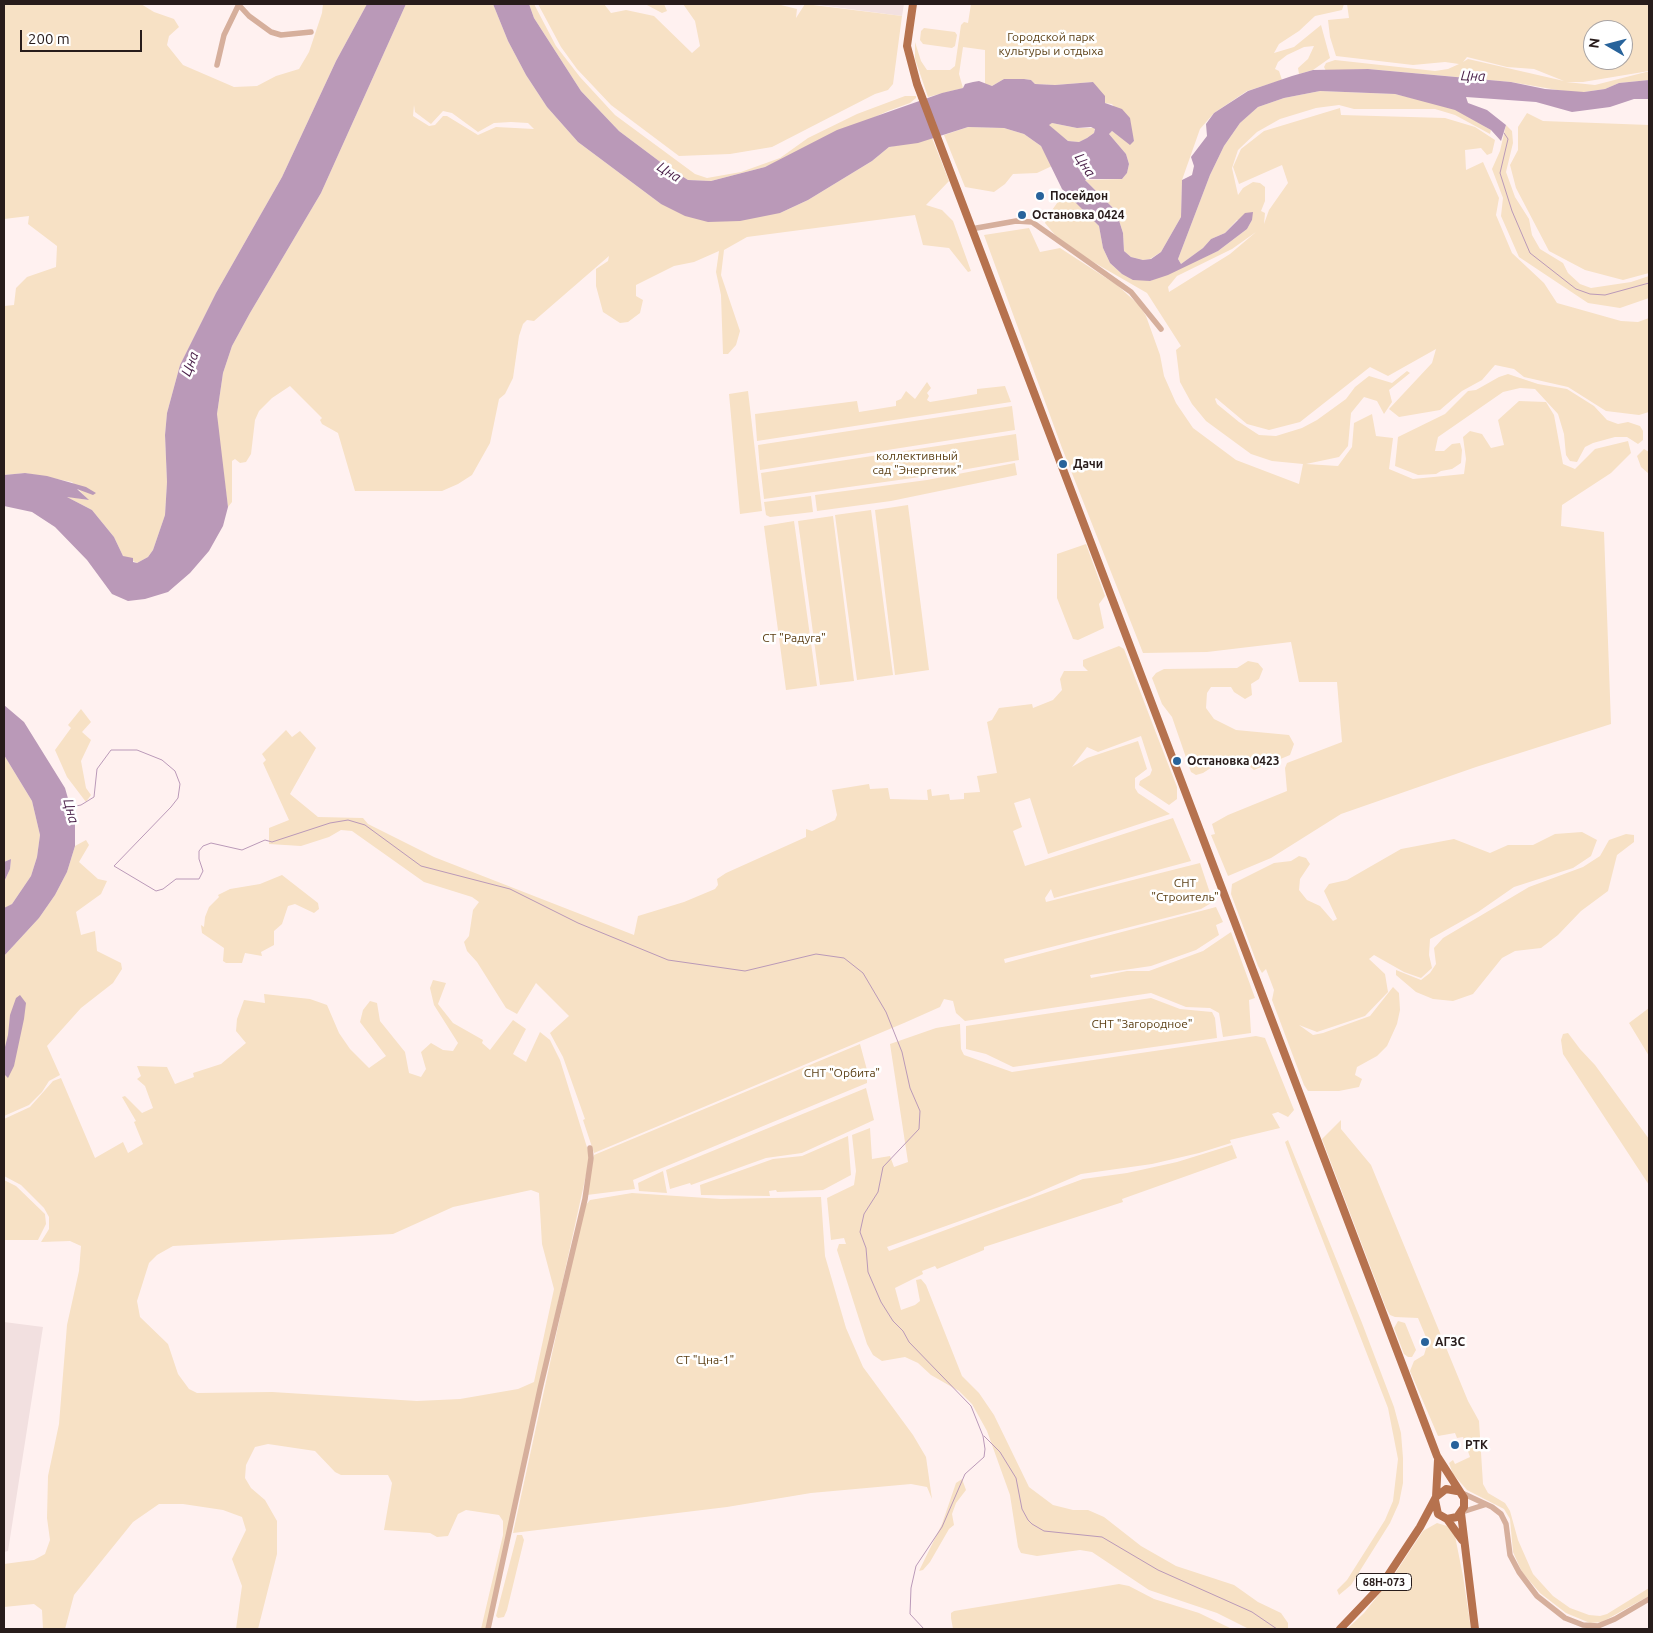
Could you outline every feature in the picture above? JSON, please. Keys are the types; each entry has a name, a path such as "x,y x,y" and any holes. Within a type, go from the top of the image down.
{"main road":[{"name":"68Н-073","path":"912,4 907,46 917,84 1437,1456 1464,1503 1462,1513"},
{"name":"68Н-073","path":"1340,1629 1381,1586 1420,1527 1435,1499 1437,1456"},
{"path":"1457,1490 1446,1489 1435,1499 1436,1510 1457,1531 1464,1547"},
{"path":"1420,1527 1429,1521 1457,1517 1462,1513"},
{"path":"1462,1513 1464,1547 1475,1629"}],"street":[{"path":"217,65 224,35 238,4 249,16 271,32 280,35 312,32"},
{"path":"971,229 1026,220 1041,227 1131,292 1162,330"},
{"path":"488,1629 540,1389 585,1199 591,1158 590,1148"},
{"path":"1457,1490 1498,1510 1503,1517 1510,1554 1519,1572 1537,1596 1558,1614 1583,1625 1598,1626 1615,1619 1649,1599"},
{"path":"1462,1513 1486,1504"}],"shaded area":[{"path":"811,4 904,4 902,16"},
{"path":"4,1322 43,1327 8,1551 4,1552"}],"green space":[{"path":"4,4 141,4 154,12 174,19 179,27 169,36 167,45 183,65 234,87 257,86 276,76 299,69 309,52 322,13 323,4 367,4 336,61 282,177 216,293 180,365 167,413 165,435 167,482 165,515 153,550 148,557 137,563 123,556 114,537 92,510 65,496 88,500 72,482 25,473 4,475 4,306 14,305 16,288 27,277 56,267 57,246 28,224 29,216 4,219"},
{"path":"406,4 493,4 508,41 526,75 547,107 578,142 661,204 780,213 808,200 872,161 889,147 932,138 949,181 926,205 942,210 953,221 971,271 968,272 949,248 923,245 915,215 747,237 724,250 721,275 740,331 736,345 728,354 723,354 721,295 716,272 719,251 694,262 674,266 636,285 636,296 643,300 640,313 628,322 620,323 603,312 596,286 596,269 608,261 609,256 534,321 527,320 523,324 519,336 513,378 505,394 499,399 490,443 472,475 442,491 355,491 338,433 322,424 320,420 322,418 290,386 272,398 259,411 255,420 251,454 246,462 240,463 235,459 232,461 232,502 228,507 217,414 223,373 232,346 321,193","holes":["414,105 415,112 431,124 443,111 452,113 478,132 494,123 511,122 528,123 534,129 496,127 478,135 447,116 443,116 435,125 429,126 413,116"]},
{"path":"529,4 534,4 556,46 580,77 615,115 695,174 707,178 741,172 780,158 808,138 857,114 905,96 916,96 916,98 910,103 888,111 765,167 711,181 688,180 619,131 581,91 534,18"},
{"path":"538,4 604,4 611,13 626,10 654,16 692,53 700,46 695,21 683,4 777,4 797,9 796,18 805,4 902,16 893,84 888,90 875,94 772,147 730,154 679,156 611,105 577,69 561,47"},
{"path":"645,4 664,4 667,11 662,13"},
{"name":"Городской парк культуры и отдыха","path":"971,4 1344,4 1342,10 1315,16 1299,31 1279,44 1274,53 1294,47 1321,25 1330,58 1313,70 1299,74 1298,68 1308,59 1314,46 1304,47 1287,55 1278,62 1275,69 1279,71 1282,80 1247,91 1214,113 1200,129 1182,180 1181,217 1161,252 1150,259 1143,260 1131,257 1124,251 1123,233 1116,211 1085,180 1122,179 1127,173 1129,164 1126,154 1109,134 1112,131 1130,144 1134,141 1131,130 1112,104 1105,103 1093,82 1055,85 1035,84 1031,80 1024,79 1004,79 992,86 985,85 985,50 963,47 959,74 963,88 928,97 915,59 915,42 921,61 927,70 950,70 955,66 961,25 964,22 968,23"},
{"path":"1347,4 1649,4 1649,71 1583,82 1566,82 1595,85 1646,72 1649,72 1649,80 1619,83 1605,89 1569,92 1511,82 1368,69 1326,71 1324,67 1326,63 1335,60 1435,71 1448,69 1459,64 1445,62 1413,65 1336,56 1330,37 1328,20 1349,18","holes":["1467,57 1507,67 1534,69 1564,81 1468,59 1463,62"]},
{"path":"924,28 955,32 957,35 955,46 952,48 923,44 920,40 921,31"},
{"path":"1320,91 1395,94 1455,109 1491,130 1490,134 1455,115 1435,109 1354,109 1339,105 1316,108 1280,119 1257,132 1238,150 1232,168 1238,195 1243,188 1253,182 1260,183 1265,187 1265,201 1261,211 1265,213 1264,224 1269,210 1288,183 1282,165 1239,184 1233,167 1241,149 1264,131 1340,108 1341,115 1445,118 1475,127 1495,140 1492,153 1487,155 1481,148 1465,150 1466,170 1483,162 1499,198 1496,215 1512,253 1544,283 1557,303 1621,321 1638,322 1649,318 1649,412 1639,415 1606,411 1568,387 1524,377 1514,369 1495,365 1482,380 1462,391 1440,410 1399,417 1389,409 1432,363 1436,349 1388,376 1370,367 1300,422 1269,430 1247,424 1215,399 1217,404 1239,422 1259,435 1276,436 1302,428 1317,420 1346,399 1355,387 1369,376 1392,383 1407,371 1410,373 1389,390 1392,402 1384,414 1377,401 1364,397 1351,413 1348,446 1339,457 1306,464 1338,466 1352,447 1354,423 1372,414 1376,436 1393,438 1389,469 1413,479 1464,474 1466,459 1463,437 1470,431 1482,434 1491,448 1504,445 1498,420 1519,401 1546,402 1554,415 1563,464 1575,469 1595,449 1628,441 1631,453 1611,473 1562,505 1561,526 1604,532 1611,724 1476,767 1341,814 1271,858 1228,876 1211,835 1215,834 1212,824 1228,815 1287,791 1285,768 1287,763 1342,742 1337,682 1299,682 1291,642 1207,652 1143,653 1062,448 984,235 1029,228 1040,252 1060,248 1117,285 1139,305 1146,316 1160,355 1164,376 1176,403 1193,428 1236,460 1299,484 1303,464 1272,461 1251,454 1206,421 1192,404 1180,382 1176,350 1181,346 1147,293 1088,259 1055,235 1045,223 1060,199 1065,196 1073,198 1099,226 1103,248 1110,263 1122,274 1150,281 1218,251 1247,229 1252,220 1237,220 1225,233 1211,239 1203,248 1181,264 1178,259 1210,175 1224,146 1240,123 1258,107 1284,98","holes":["1256,232 1230,254 1169,292 1168,287 1177,276 1232,249"]},
{"path":"1527,113 1543,121 1649,125 1649,273 1623,280 1585,270 1549,251 1516,188 1510,165 1518,150 1518,127"},
{"path":"1052,123 1077,128 1095,128 1094,133 1079,142 1068,141 1048,125"},
{"path":"1506,125 1512,131 1513,143 1506,172 1515,197 1529,219 1532,235 1540,249 1563,263 1568,273 1580,284 1591,288 1631,282 1649,276 1649,298 1620,308 1588,303 1519,257 1501,216 1503,198 1492,169 1500,151"},
{"path":"968,127 1004,128 1024,134 1041,146 1052,166 1037,173 1013,174 1005,184 994,192 965,187 944,135"},
{"path":"1508,374 1538,384 1567,389 1594,406 1607,420 1618,424 1628,422 1640,426 1643,431 1643,440 1638,444 1627,437 1615,437 1593,443 1585,447 1577,462 1570,461 1566,455 1564,434 1558,414 1535,389 1520,388 1503,392 1438,437 1435,451 1444,451 1452,444 1460,443 1462,450 1461,463 1452,469 1436,474 1418,475 1395,466 1398,437 1445,414 1468,391 1476,390"},
{"name":"коллективный сад \"Энергетик\"","path":"927,382 931,388 927,393 929,396 927,400 930,402 977,394 977,389 1005,386 1011,402 757,441 755,414 857,401 859,412 896,406 896,401 901,399 906,391 915,399"},
{"path":"748,391 762,511 740,514 729,394"},
{"name":"коллективный сад \"Энергетик\"","path":"1012,406 1015,430 760,470 758,445"},
{"name":"коллективный сад \"Энергетик\"","path":"1016,434 1019,460 927,476 764,499 761,473"},
{"path":"1644,449 1649,452 1649,474 1641,467 1637,456"},
{"name":"коллективный сад \"Энергетик\"","path":"1015,463 1017,475 891,501 817,511 815,495 927,480"},
{"path":"811,496 813,512 770,517 766,515 764,502"},
{"path":"908,505 929,670 895,675 875,510"},
{"path":"871,510 893,675 857,680 835,515"},
{"path":"833,516 854,681 820,685 798,521"},
{"name":"СТ \"Радуга\"","path":"794,521 817,686 786,690 764,526"},
{"path":"1086,544 1105,596 1099,604 1104,628 1078,640 1073,639 1057,598 1057,554"},
{"name":"CНТ \"Строитель\"","path":"1119,646 1124,649 1177,787 1177,799 1169,805 1139,785 1140,781 1150,775 1152,770 1141,736 1098,752 1087,747 1072,767 1087,758 1138,741 1147,769 1135,778 1135,788 1138,793 1170,814 1048,854 1030,798 1014,803 1022,827 1013,831 1025,866 1173,818 1191,861 1054,898 1051,889 1045,898 1046,902 1200,863 1213,902 1201,909 1004,959 1005,963 1216,907 1223,922 1216,925 1219,935 1196,950 1151,966 1090,975 1091,978 1127,971 1149,971 1203,951 1231,932 1255,998 1249,1000 1251,1033 1223,1037 1219,1013 1210,1008 1186,1007 1151,993 965,1021 956,1013 953,1001 944,999 940,1007 904,1023 594,1153 583,1120 585,1119 563,1057 550,1033 569,1016 536,983 517,1014 506,1008 477,962 467,951 464,942 469,936 473,910 479,902 472,897 424,882 352,831 341,830 329,837 301,846 269,844 269,828 289,820 263,763 266,760 262,754 286,730 292,737 300,731 316,748 290,794 318,817 363,818 368,824 434,857 634,935 638,916 684,902 715,889 718,885 717,879 726,873 806,837 806,829 812,831 835,820 837,815 832,790 869,784 870,789 888,788 890,799 928,800 927,790 931,789 932,796 949,794 950,800 964,799 964,793 980,792 977,776 997,773 987,722 992,720 999,708 1032,704 1033,708 1053,700 1062,690 1060,679 1064,671 1088,671 1083,666 1083,660"},
{"path":"1248,661 1258,663 1263,669 1259,679 1251,684 1252,695 1245,699 1234,692 1231,687 1211,687 1207,693 1206,708 1214,719 1236,730 1289,735 1294,744 1290,755 1254,770 1237,756 1223,760 1203,773 1196,775 1191,772 1172,717 1162,704 1152,678 1156,673 1164,669 1237,668"},
{"path":"81,709 91,722 82,732 91,740 81,761 86,788 91,795 86,802 67,777 55,750 71,728 68,725"},
{"path":"4,755 32,801 40,835 37,857 31,876 12,904 5,908 4,882 10,869 11,859 4,862"},
{"path":"1582,832 1597,840 1591,856 1573,868 1514,887 1478,912 1430,939 1429,955 1432,968 1421,978 1404,972 1374,955 1369,959 1385,974 1388,992 1365,1016 1317,1032 1299,1025 1313,1035 1323,1033 1370,1016 1393,987 1399,993 1400,1010 1397,1024 1387,1046 1377,1056 1357,1067 1355,1075 1362,1079 1359,1087 1339,1091 1308,1091 1304,1085 1272,1000 1274,990 1266,969 1262,973 1258,966 1231,894 1232,884 1274,863 1291,861 1299,856 1306,858 1310,864 1300,879 1299,890 1307,900 1320,906 1333,921 1337,919 1324,891 1329,884 1347,880 1401,849 1454,839 1490,853 1508,845 1533,845 1555,834"},
{"path":"1626,834 1634,835 1634,842 1617,855 1608,891 1581,911 1558,935 1541,948 1515,951 1502,958 1473,994 1453,1001 1433,999 1416,992 1396,975 1396,970 1421,980 1430,973 1436,964 1434,948 1443,938 1529,887 1583,867 1600,856 1609,840"},
{"path":"86,840 89,845 79,862 98,879 107,881 101,894 76,912 81,935 95,931 97,951 121,963 122,969 113,983 81,1008 47,1046 60,1075 49,1081 42,1092 29,1105 4,1116 4,956 39,918 55,895 67,872 75,846"},
{"path":"282,875 318,903 319,909 314,913 295,904 288,906 282,924 274,931 274,945 261,952 262,956 245,953 242,963 226,963 223,961 224,948 202,933 201,925 204,927 209,907 219,897 218,895 230,889 260,884"},
{"path":"433,980 446,983 438,1004 453,1023 483,1040 482,1043 490,1050 513,1020 526,1029 513,1054 526,1062 540,1032 550,1040 560,1060 590,1157 486,1629 481,1629 503,1535 503,1521 499,1515 466,1510 458,1514 448,1536 437,1537 430,1533 384,1530 392,1483 388,1475 341,1475 335,1472 315,1451 268,1444 255,1447 246,1465 245,1478 251,1488 265,1500 277,1521 277,1554 258,1629 236,1629 242,1586 232,1559 246,1530 242,1517 223,1510 183,1504 159,1504 133,1522 74,1595 65,1629 43,1629 42,1610 34,1604 4,1607 4,1564 34,1560 45,1554 50,1540 47,1518 48,1476 59,1424 67,1325 79,1271 81,1246 70,1241 41,1242 49,1229 49,1217 44,1208 21,1185 4,1176 4,1119 30,1107 53,1081 61,1078 95,1158 123,1142 128,1153 143,1144 134,1122 136,1121 122,1097 125,1096 142,1113 153,1108 145,1086 137,1079 141,1076 137,1066 167,1067 175,1084 194,1077 193,1073 221,1064 246,1043 236,1031 237,1019 244,1000 265,1003 264,994 310,999 327,1005 339,1033 350,1049 369,1068 386,1056 360,1022 363,1010 370,1001 377,1003 380,1021 405,1052 409,1073 421,1077 426,1069 421,1052 431,1043 443,1050 453,1051 458,1043 434,1005 430,988","holes":["531,1190 539,1193 542,1244 554,1289 534,1382 518,1389 460,1399 417,1401 272,1392 197,1393 189,1389 178,1374 168,1344 140,1317 137,1301 149,1263 157,1255 173,1246 393,1234 453,1207"]},
{"name":"СНТ \"Загородное\"","path":"1151,998 1180,1009 1212,1012 1215,1018 1217,1038 1013,1067 986,1054 966,1049 966,1026"},
{"path":"1649,1008 1649,1056 1629,1023"},
{"path":"960,1024 961,1049 964,1055 1012,1072 1256,1036 1265,1038 1294,1110 1288,1117 1278,1112 1272,1114 1280,1128 1230,1140 1231,1143 1199,1153 1152,1164 1081,1174 1030,1196 887,1247 889,1251 1083,1179 1127,1173 1177,1162 1232,1145 1237,1158 1122,1199 1123,1202 984,1247 984,1250 937,1269 935,1266 922,1271 923,1274 895,1288 901,1310 920,1301 916,1280 921,1279 926,1285 962,1376 979,1393 994,1415 1029,1487 1053,1505 1073,1510 1088,1510 1104,1517 1141,1546 1176,1566 1234,1585 1258,1602 1281,1613 1288,1623 1288,1629 1249,1629 1217,1613 1149,1590 1092,1552 1080,1550 1037,1556 1021,1553 1018,1547 1010,1495 987,1431 972,1404 959,1391 931,1375 918,1363 905,1357 882,1361 873,1355 867,1344 837,1250 839,1244 846,1244 844,1238 831,1240 827,1198 854,1185 856,1171 852,1135 870,1128 872,1159 890,1156 894,1167 908,1162 890,1044 936,1028"},
{"path":"1568,1033 1595,1065 1649,1139 1649,1185 1563,1054 1561,1040 1563,1034"},
{"name":"CНТ \"Орбита\"","path":"860,1044 867,1070 867,1083 633,1180 635,1189 587,1195 594,1155"},
{"name":"CНТ \"Орбита\"","path":"866,1088 874,1120 802,1153 766,1158 691,1185 690,1183 670,1189 666,1170"},
{"path":"1341,1120 1341,1129 1371,1165 1468,1401 1479,1421 1483,1484 1488,1493 1505,1503 1510,1511 1518,1540 1533,1574 1553,1596 1570,1608 1589,1615 1600,1616 1607,1614 1649,1588 1649,1596 1602,1622 1590,1623 1566,1613 1540,1593 1522,1572 1513,1552 1510,1519 1504,1509 1467,1490 1453,1474 1449,1463 1453,1460 1455,1464 1470,1457 1463,1437 1457,1438 1455,1433 1438,1436 1410,1371 1414,1361 1424,1355 1428,1342 1418,1318 1395,1317 1390,1315 1386,1308 1322,1139"},
{"path":"848,1136 851,1175 823,1190 777,1192 776,1190 769,1191 770,1196 701,1195 700,1185 773,1159 802,1156"},
{"path":"1288,1140 1362,1323 1394,1407 1401,1433 1403,1483 1399,1503 1390,1523 1351,1585 1339,1595 1337,1590 1347,1580 1385,1520 1393,1501 1398,1459 1388,1408 1293,1164 1285,1142"},
{"path":"663,1171 667,1193 639,1191 638,1183"},
{"path":"4,1180 16,1186 45,1214 46,1224 38,1240 4,1240"},
{"name":"СТ \"Цна-1\"","path":"632,1193 721,1199 821,1197 825,1256 846,1328 863,1367 913,1435 926,1457 932,1499 927,1487 911,1484 811,1493 727,1507 513,1533 584,1207 590,1200"},
{"path":"1398,1321 1405,1323 1416,1350 1412,1357 1404,1354 1394,1328"},
{"path":"962,1479 966,1490 956,1503 952,1514 954,1525 949,1529 930,1562 923,1570 919,1571 942,1524 956,1483"},
{"path":"1437,1523 1447,1526 1455,1536 1471,1629 1347,1629 1364,1613 1392,1578 1423,1531"},
{"path":"517,1535 522,1535 524,1540 507,1610 504,1617 498,1618 496,1616"},
{"path":"1119,1584 1129,1586 1154,1599 1199,1613 1232,1629 953,1629 951,1613 954,1611"}],"water":[{"name":"Цна","path":"367,4 406,4 321,193 232,346 223,373 217,414 228,507 223,526 209,551 190,573 168,592 145,599 128,601 112,594 87,560 55,527 32,512 4,506 4,475 25,473 47,476 86,487 96,493 93,495 77,489 89,500 67,497 92,510 114,537 123,556 133,558 133,562 137,563 148,557 153,550 165,515 167,482 165,435 167,413 180,365 216,293 282,177 336,61"},
{"name":"Цна","path":"493,4 529,4 534,18 581,91 619,131 688,180 711,181 765,167 837,130 942,93 963,88 965,84 973,82 979,81 992,86 1004,79 1024,79 1031,80 1035,84 1055,85 1093,82 1105,96 1105,103 1122,109 1130,118 1134,141 1130,145 1112,131 1109,134 1126,154 1129,164 1127,173 1122,179 1085,180 1116,211 1123,233 1124,251 1131,257 1143,260 1151,259 1161,252 1181,217 1182,180 1192,175 1194,166 1191,157 1207,136 1206,124 1214,113 1248,91 1292,76 1313,70 1368,69 1511,82 1545,89 1584,92 1605,89 1619,83 1649,80 1649,99 1634,99 1610,107 1572,112 1536,102 1466,97 1468,103 1487,110 1506,125 1501,141 1491,130 1455,110 1395,94 1320,91 1284,98 1258,107 1240,123 1224,146 1210,175 1178,259 1181,264 1203,248 1211,239 1225,233 1245,213 1253,212 1252,220 1247,229 1218,251 1168,275 1150,281 1133,280 1122,274 1110,263 1103,248 1099,226 1062,189 1041,146 1024,134 1004,128 968,127 918,143 889,147 872,161 808,200 780,213 740,221 708,222 685,216 661,204 578,142 547,107 526,75 508,41","holes":["1052,123 1077,128 1091,127 1095,129 1094,133 1079,142 1068,141 1049,125"]},
{"name":"Цна","path":"4,705 24,722 65,788 75,823 75,846 67,872 55,895 39,918 4,956 4,908 12,904 31,876 37,857 40,835 32,801 4,755"},
{"path":"11,859 10,869 4,882 4,862"},
{"path":"20,995 26,1003 24,1019 14,1066 8,1078 4,1074 4,1051 10,1015 16,998"}],"waterway":[{"path":"1504,133 1508,139 1500,173 1512,211 1530,253 1576,289 1590,294 1605,295 1649,283"},
{"name":"Цна","path":"71,807 81,805 94,797 97,769 111,750 137,750 162,760 175,771 180,784 178,798 114,866 156,891 163,889 176,879 199,879 203,871 199,859 199,851 203,846 211,843 242,850 265,840 272,842 330,823 348,820 365,825 421,866 510,889 578,923 668,960 745,971 816,954 844,958 863,973 886,1012 902,1052 910,1088 920,1111 919,1129 883,1167 878,1192 864,1214 860,1232 866,1248 868,1272 881,1302 909,1342 971,1406 983,1436 985,1449 984,1457 965,1474 942,1527 916,1566 911,1588 910,1614 924,1629"},
{"path":"984,1436 1000,1452 1016,1478 1022,1509 1032,1524 1044,1531 1102,1537 1158,1570 1252,1612 1277,1629"}],"place":[{"name":"Посейдон","path":"1040,196"},
{"name":"Остановка 0424","path":"1022,215"},
{"name":"Дачи","path":"1063,464"},
{"name":"Остановка 0423","path":"1177,761"},
{"name":"АГЗС","path":"1425,1342"},
{"name":"РТК","path":"1455,1445"}]}
